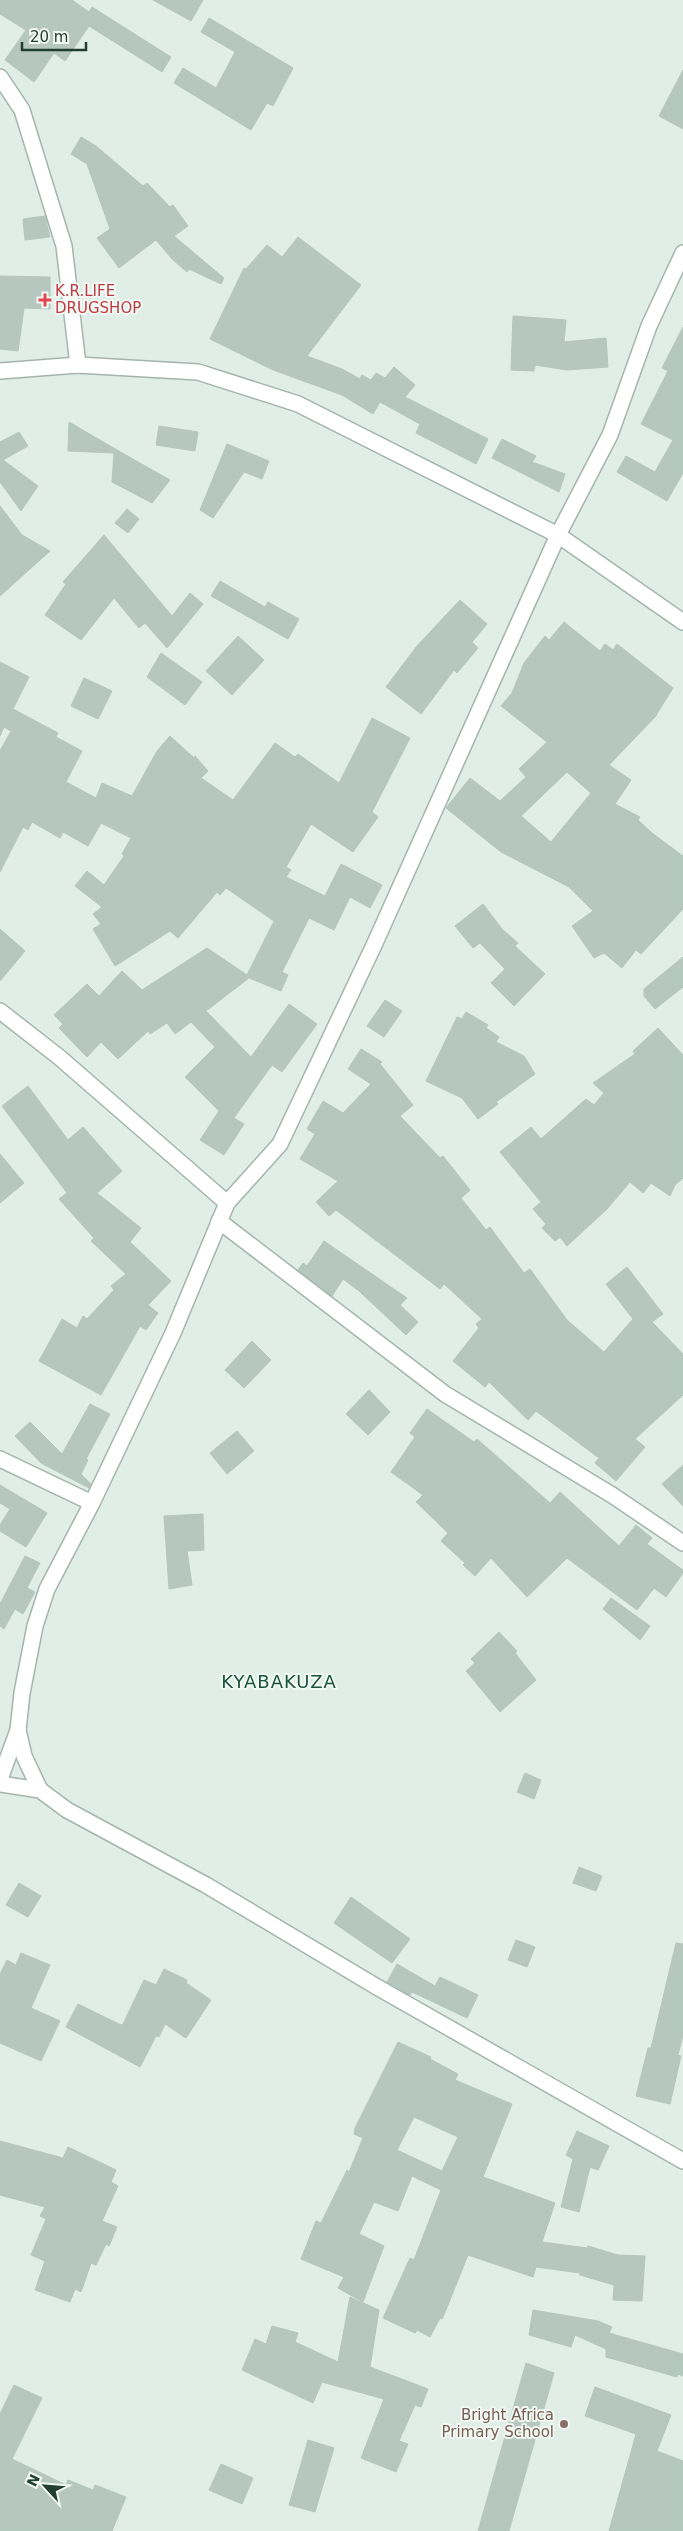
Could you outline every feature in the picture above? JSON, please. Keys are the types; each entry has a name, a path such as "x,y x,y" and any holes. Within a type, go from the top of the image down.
{"street":[{"path":"0,76 22,110 64,246 78,365"},
{"path":"0,1779 18,1730 22,1693 38,1617 47,1589 92,1503 173,1333 227,1203 280,1144 379,934 558,535 610,435 649,326 683,253"},
{"path":"0,371 78,365 198,372 298,404 558,535 683,622"},
{"path":"0,1011 58,1057 227,1203"},
{"path":"220,1221 445,1394 612,1495 683,1543"},
{"path":"0,1459 92,1503"},
{"path":"18,1730 24,1756 40,1790"},
{"path":"0,1784 40,1790 67,1810 206,1886 377,1987 683,2161"}],"building":[{"path":"0,0 72,0 89,12 92,7 171,57 162,72 89,26 65,61 54,53 34,82 5,60 26,30 0,14"},
{"path":"153,0 203,0 191,21"},
{"path":"209,18 293,68 273,106 267,103 251,130 174,83 183,68 216,88 235,52 201,32"},
{"path":"683,70 683,129 659,116"},
{"path":"81,137 96,146 143,186 147,183 170,207 173,205 188,226 174,236 224,278 221,284 189,269 187,272 172,259 156,240 119,268 97,238 110,229 87,164 71,154"},
{"path":"45,216 50,237 25,240 23,219"},
{"path":"298,237 361,285 307,356 342,369 360,379 362,375 371,380 376,373 385,378 394,367 415,385 405,397 488,439 476,464 416,433 420,424 380,402 373,414 342,395 273,370 210,339 244,268 246,269 267,245 282,257"},
{"path":"0,276 50,277 50,309 24,308 18,351 0,349"},
{"path":"513,316 566,320 564,342 606,338 608,367 567,370 535,365 534,371 511,370"},
{"path":"683,327 683,473 667,501 617,472 626,456 655,472 673,440 641,424 668,371 662,368"},
{"path":"69,422 170,480 152,503 112,482 114,453 68,451"},
{"path":"159,426 198,432 195,451 156,445"},
{"path":"19,432 28,446 3,460 38,486 21,511 0,482 0,442"},
{"path":"502,439 536,456 532,462 565,474 559,492 492,458"},
{"path":"227,444 269,461 262,479 244,472 213,518 200,510"},
{"path":"0,506 22,535 50,551 0,596"},
{"path":"127,509 139,519 128,533 115,523"},
{"path":"104,535 172,616 190,593 203,604 167,648 145,623 139,628 114,598 81,640 45,615 66,584 63,582"},
{"path":"220,581 265,607 268,602 299,619 288,639 211,596"},
{"path":"460,600 487,624 472,642 478,648 457,673 454,670 421,714 386,687 417,646"},
{"path":"564,622 600,651 605,644 613,650 617,644 673,688 655,717 609,765 631,780 615,804 640,817 638,820 652,833 683,856 683,909 641,954 636,950 622,968 604,953 594,958 572,926 593,911 569,887 501,852 446,808 470,778 500,801 526,777 519,769 547,742 501,706 512,693 524,663 545,636 549,640","holes":["567,772 591,793 551,842 521,816"]},
{"path":"238,636 264,660 232,695 206,671"},
{"path":"161,653 202,682 185,705 147,677"},
{"path":"0,662 29,677 13,709 58,733 56,737 82,751 66,782 96,798 102,783 132,796 157,751 170,736 194,758 195,756 208,771 201,778 233,800 275,743 295,757 298,754 339,783 372,718 410,738 372,812 378,817 353,852 311,824 286,867 291,870 286,877 325,896 341,864 382,885 370,908 350,897 334,930 309,918 282,972 288,975 281,991 249,978 206,1011 251,1057 289,1004 317,1024 282,1072 272,1065 234,1118 244,1124 224,1155 200,1140 219,1111 185,1077 215,1047 191,1022 175,1034 167,1023 150,1034 148,1031 118,1059 101,1042 87,1057 59,1028 63,1024 54,1015 87,984 99,996 122,971 142,990 207,948 247,975 274,921 226,888 220,895 217,892 178,938 170,931 115,966 93,929 101,924 93,914 102,907 75,886 87,871 104,885 124,856 122,854 131,838 101,823 88,846 63,832 60,838 32,822 28,830 23,827 0,872 0,751 11,731 4,727 0,736"},
{"path":"84,678 112,691 98,719 71,706"},
{"path":"483,904 502,929 518,943 515,946 545,974 514,1006 491,983 505,969 480,943 473,948 455,926"},
{"path":"0,929 25,951 0,981"},
{"path":"683,957 683,987 655,1009 644,996 644,989"},
{"path":"385,1000 402,1011 384,1037 367,1026"},
{"path":"466,1012 488,1025 486,1028 499,1037 496,1042 524,1056 535,1074 496,1102 498,1104 478,1119 462,1098 426,1081 457,1017 462,1019"},
{"path":"658,1028 683,1055 683,1178 675,1185 670,1196 651,1183 643,1193 630,1182 607,1209 567,1246 560,1237 555,1241 542,1228 546,1224 533,1209 541,1202 500,1152 531,1127 541,1139 586,1099 594,1105 604,1093 593,1083 635,1054 633,1051"},
{"path":"361,1049 382,1062 380,1064 413,1105 400,1116 440,1158 443,1156 470,1190 461,1198 486,1230 490,1227 524,1273 530,1269 567,1320 604,1352 633,1319 606,1284 627,1267 663,1314 652,1322 683,1354 683,1395 635,1439 645,1447 616,1481 595,1463 599,1458 536,1411 528,1420 489,1382 485,1387 453,1361 479,1328 476,1324 482,1319 444,1284 440,1289 336,1210 329,1216 316,1202 338,1181 300,1159 315,1134 307,1129 323,1101 343,1113 371,1084 348,1069"},
{"path":"28,1086 68,1140 83,1127 122,1171 97,1193 141,1228 130,1242 171,1281 148,1305 158,1313 146,1330 140,1326 101,1395 39,1361 62,1319 77,1328 83,1316 87,1319 114,1290 111,1286 126,1274 91,1241 94,1238 59,1199 67,1193 2,1106"},
{"path":"0,1154 24,1183 0,1203"},
{"path":"324,1241 407,1298 400,1305 418,1322 406,1335 359,1291 343,1279 332,1296 298,1270 303,1263 307,1266"},
{"path":"252,1341 271,1360 244,1388 225,1370"},
{"path":"369,1390 390,1412 368,1435 346,1414"},
{"path":"90,1404 110,1414 86,1459 88,1460 81,1474 91,1484 89,1488 41,1463 15,1436 30,1422 62,1454"},
{"path":"427,1409 474,1442 477,1439 550,1503 560,1492 619,1546 636,1525 652,1538 647,1544 683,1570 683,1573 666,1597 654,1588 637,1610 567,1558 527,1597 491,1558 475,1576 463,1565 465,1563 441,1541 448,1533 416,1502 423,1495 391,1472 415,1437 410,1433"},
{"path":"237,1431 254,1451 227,1474 210,1453"},
{"path":"683,1465 683,1506 662,1484"},
{"path":"0,1485 47,1513 26,1547 0,1531 0,1525 10,1509 0,1503"},
{"path":"203,1514 204,1550 187,1551 192,1585 169,1589 164,1516"},
{"path":"25,1556 40,1563 27,1588 35,1592 23,1614 15,1609 4,1629 0,1626 0,1604"},
{"path":"611,1598 650,1626 640,1640 603,1609"},
{"path":"499,1632 517,1651 515,1653 536,1680 500,1712 466,1671 475,1663 471,1659"},
{"path":"525,1773 541,1780 534,1799 517,1792"},
{"path":"579,1867 602,1876 596,1891 573,1883"},
{"path":"19,1883 41,1896 28,1917 6,1905"},
{"path":"351,1897 410,1939 392,1963 334,1923"},
{"path":"516,1940 535,1947 527,1967 508,1960"},
{"path":"676,1943 683,1944 683,2035 678,2055 681,2056 670,2104 636,2096 648,2048 651,2048"},
{"path":"21,1953 50,1965 31,2008 60,2021 41,2061 0,2043 0,1974 7,1960 16,1965"},
{"path":"397,1964 435,1986 440,1977 478,1995 467,2018 412,1992 410,1995 387,1982"},
{"path":"164,1969 187,1980 186,1983 211,2000 186,2038 165,2024 159,2037 156,2036 140,2067 66,2027 78,2004 121,2025 123,2024 144,1980 156,1985"},
{"path":"398,2042 431,2057 430,2059 458,2074 455,2080 512,2104 483,2177 555,2203 542,2242 587,2248 588,2246 618,2255 645,2256 642,2301 613,2300 614,2285 580,2275 580,2273 536,2267 533,2277 468,2255 442,2319 440,2318 430,2337 417,2330 415,2333 383,2318 410,2258 414,2260 441,2190 412,2176 398,2211 374,2202 359,2234 384,2246 363,2302 338,2288 344,2277 301,2259 316,2221 321,2223 347,2170 349,2172 363,2138 354,2134 355,2128","holes":["414,2117 458,2137 442,2171 397,2150"]},
{"path":"577,2131 609,2146 598,2170 590,2167 579,2212 561,2207 573,2159 566,2155"},
{"path":"0,2141 63,2158 68,2147 116,2170 111,2182 118,2186 102,2221 117,2227 109,2246 106,2244 96,2265 91,2263 81,2292 75,2289 70,2302 35,2290 45,2261 31,2255 46,2219 40,2216 45,2207 0,2195"},
{"path":"350,2297 379,2310 370,2367 428,2389 421,2407 415,2405 399,2441 408,2444 396,2472 361,2458 384,2399 322,2382 313,2403 242,2370 255,2339 266,2344 272,2326 298,2333 295,2342 338,2362"},
{"path":"533,2310 598,2321 612,2327 609,2333 683,2354 683,2376 678,2374 677,2377 606,2357 606,2349 575,2335 571,2347 529,2335"},
{"path":"526,2363 554,2373 509,2531 478,2531"},
{"path":"14,2385 42,2398 12,2459 66,2485 68,2480 93,2490 95,2485 126,2497 112,2531 0,2531 0,2414"},
{"path":"595,2387 671,2415 657,2451 683,2461 683,2531 609,2531 636,2434 585,2416"},
{"path":"308,2440 334,2448 315,2512 289,2505"},
{"path":"221,2464 253,2478 242,2504 209,2490"}],"place":[{"name":"K.R.LIFE DRUGSHOP","path":"45,300"},
{"name":"Bright Africa Primary School","path":"564,2424"}],"district":[{"name":"KYABAKUZA","path":"279,1682"}]}
